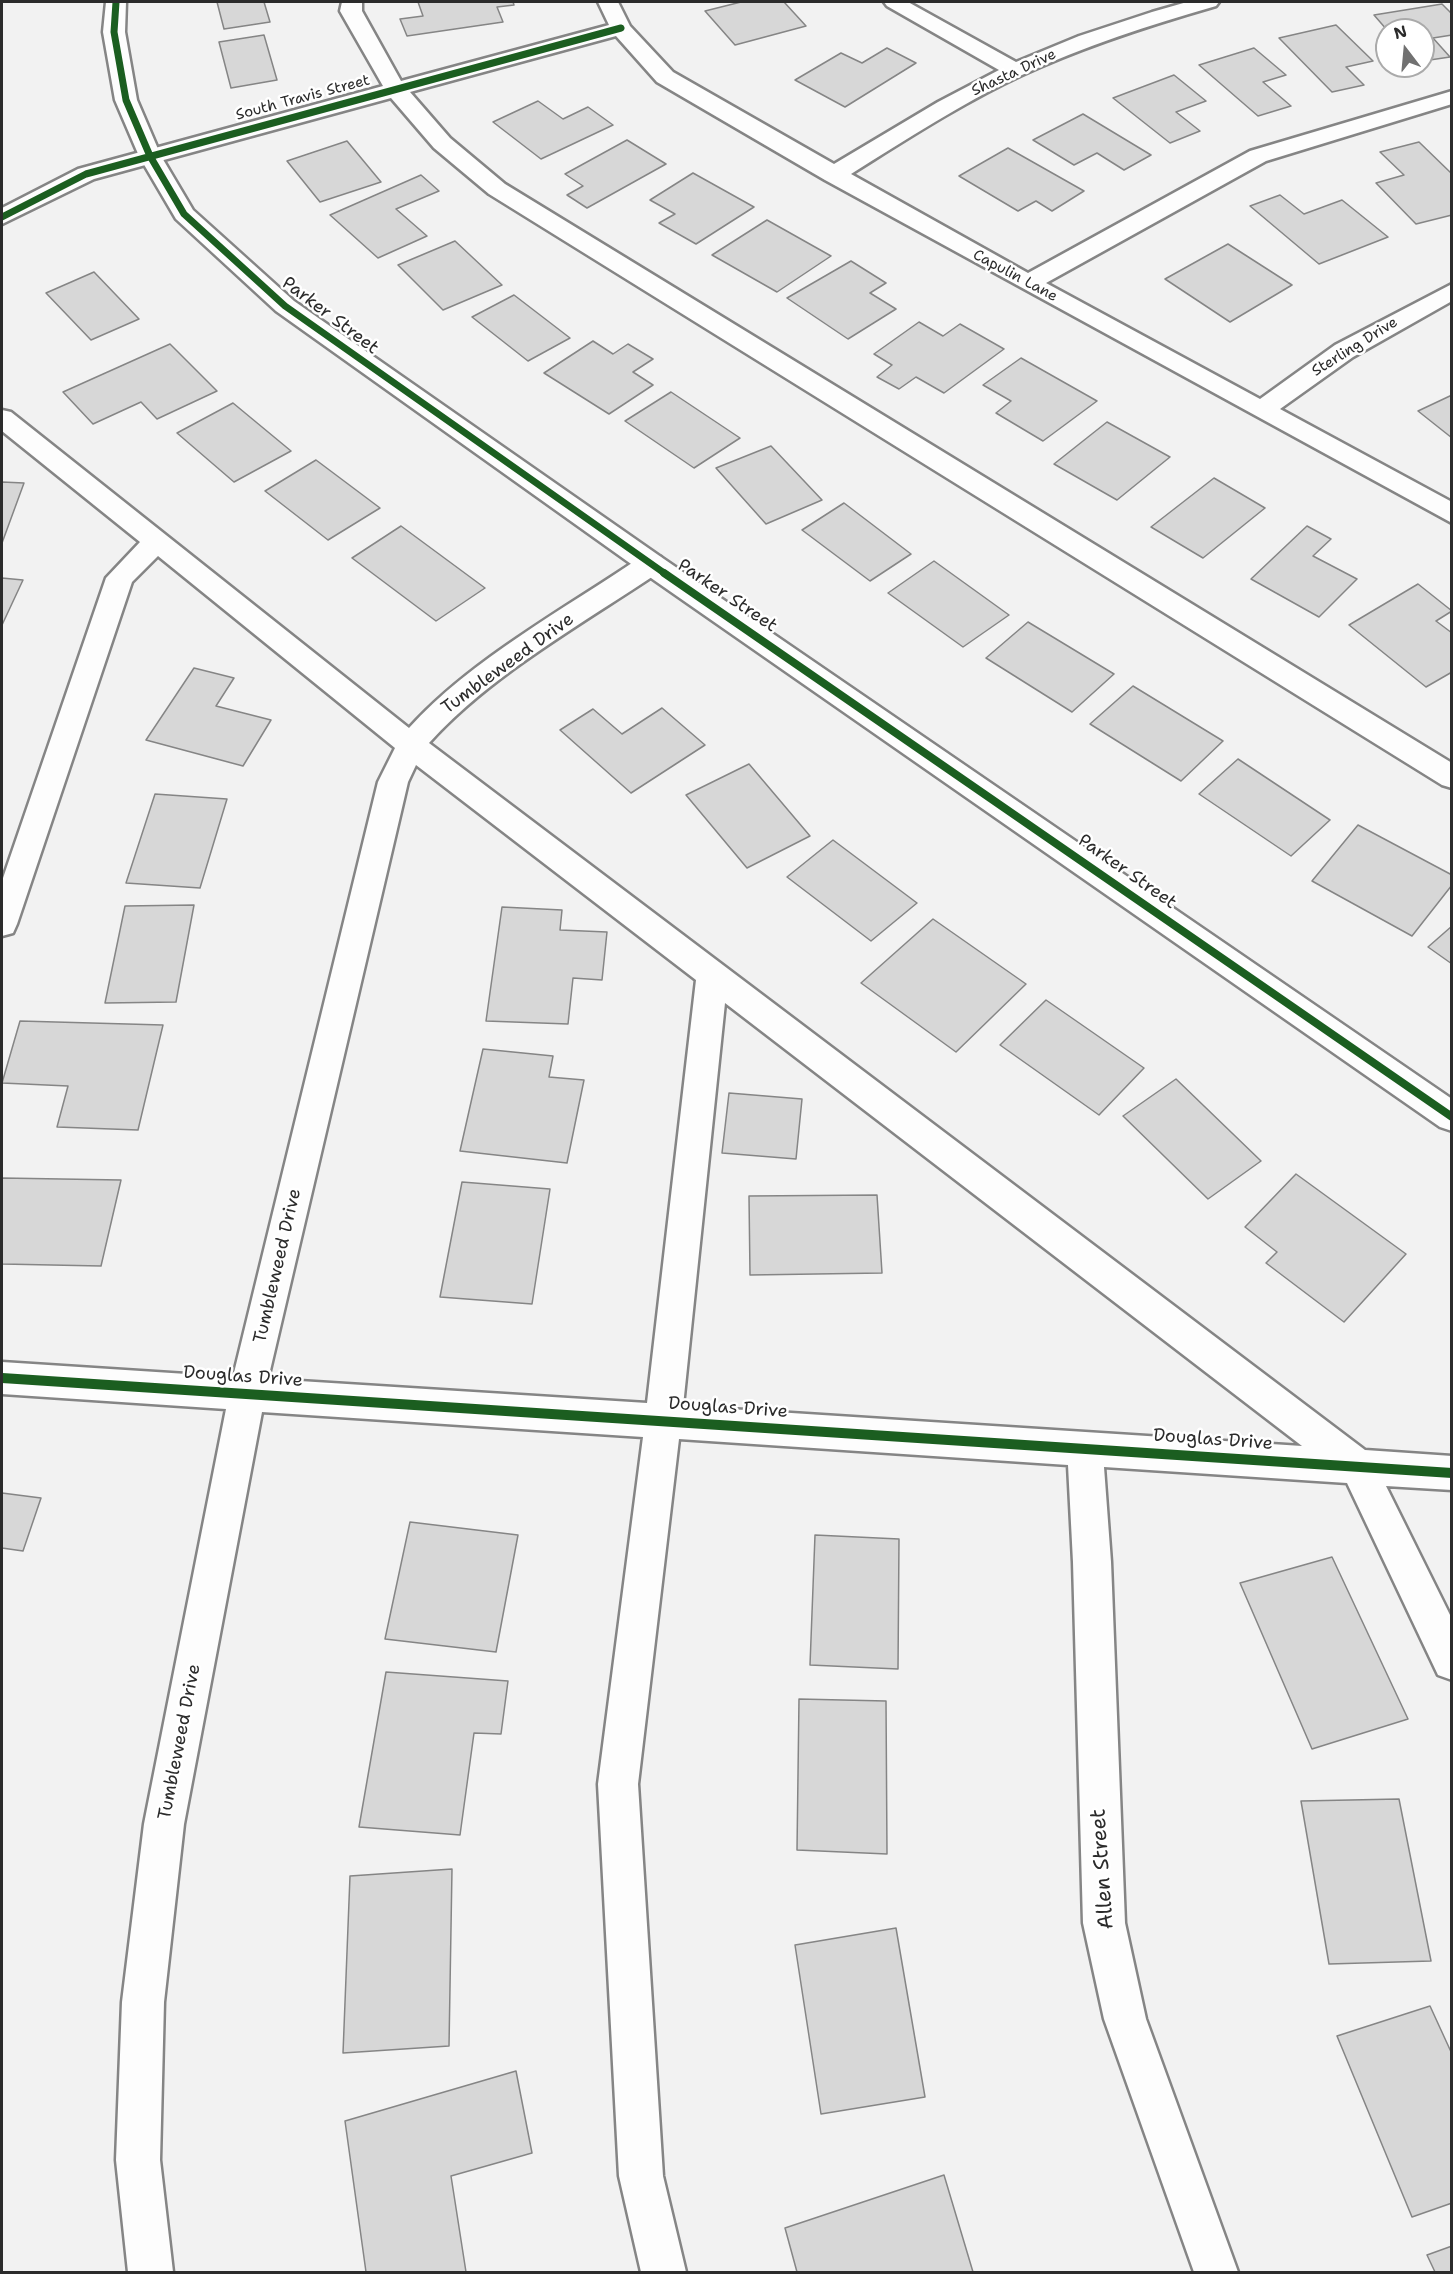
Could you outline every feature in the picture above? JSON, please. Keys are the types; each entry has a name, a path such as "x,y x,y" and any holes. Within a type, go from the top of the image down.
{"street":[{"name":"Parker Street","path":"116,2 114,32 126,100 150,156 184,213 285,306 651,564 1452,1117"},
{"path":"352,2 351,11 395,89 442,143 497,189 1452,777"},
{"name":"Capulin Lane","path":"608,2 621,28 664,77 833,175 1452,514"},
{"path":"894,2 1015,70"},
{"name":"Shasta Drive","path":"833,175 929,115 1015,70 1131,24 1209,2"},
{"name":"South Travis Street","path":"2,217 86,174 621,28"},
{"path":"1028,283 1258,156 1452,97"},
{"name":"Sterling Drive","path":"1263,409 1344,351 1452,291"},
{"path":"2,418 411,745 1357,1466 1452,1660"},
{"path":"2,924 120,578 156,542"},
{"name":"Tumbleweed Drive","path":"150,2272 138,2160 143,2002 164,1824 247,1394 393,782 411,745 443,709 501,665 651,564"},
{"path":"663,2272 641,2176 618,1784 663,1420 712,975"},
{"name":"Douglas Drive","path":"2,1378 1452,1473"},
{"name":"Allen Street","path":"1084,1448 1092,1562 1104,1923 1125,2019 1216,2272"}],"building":[{"path":"217,2 264,2 270,22 224,29"},
{"path":"418,2 513,2 514,5 497,7 503,22 407,36 400,19 423,16"},
{"path":"741,2 784,2 806,26 735,45 705,11"},
{"path":"1442,4 1452,14 1452,35 1435,38 1435,18 1377,18 1374,15"},
{"path":"1336,25 1373,61 1346,67 1364,85 1332,92 1279,38"},
{"path":"264,35 277,80 231,88 219,42"},
{"path":"1435,40 1450,57 1435,59"},
{"path":"887,48 916,63 845,107 795,80 841,53 862,63"},
{"path":"1254,48 1286,75 1263,82 1291,106 1258,116 1199,65"},
{"path":"1174,75 1206,101 1176,112 1200,131 1170,143 1113,98"},
{"path":"538,101 563,119 588,107 613,125 541,159 493,122"},
{"path":"1083,114 1151,155 1124,170 1097,153 1074,165 1033,140"},
{"path":"627,140 666,164 587,208 567,195 583,186 565,174"},
{"path":"347,141 381,182 320,202 287,161"},
{"path":"1419,142 1452,174 1452,215 1416,224 1376,183 1404,175 1380,152"},
{"path":"1008,148 1084,191 1052,211 1036,201 1018,211 959,176"},
{"path":"693,173 754,207 696,244 659,223 675,214 650,200"},
{"path":"421,175 439,191 396,209 427,236 378,258 330,215"},
{"path":"1280,195 1304,214 1342,200 1388,237 1319,264 1250,206"},
{"path":"767,220 831,256 777,292 712,255"},
{"path":"455,241 502,285 443,310 398,265"},
{"path":"1228,244 1292,285 1230,322 1165,279"},
{"path":"851,261 886,283 870,293 896,309 848,339 787,298"},
{"path":"94,272 139,319 91,340 46,293"},
{"path":"514,295 570,338 528,361 472,317"},
{"path":"919,322 943,336 960,324 1004,349 944,393 916,377 899,389 877,377 892,365 874,354"},
{"path":"593,341 613,354 628,344 653,359 633,372 653,385 609,414 544,373"},
{"path":"170,344 217,391 157,419 141,402 93,424 63,392"},
{"path":"1021,358 1097,401 1043,441 996,413 1011,401 983,385"},
{"path":"671,392 740,438 694,468 625,421"},
{"path":"1452,395 1452,438 1418,411"},
{"path":"233,403 291,451 234,482 177,433"},
{"path":"1107,422 1170,457 1117,500 1054,464"},
{"path":"771,446 822,500 766,524 716,468"},
{"path":"316,460 380,508 328,540 265,491"},
{"path":"1214,478 1265,508 1203,558 1151,527"},
{"path":"2,482 24,483 2,543"},
{"path":"844,503 911,554 870,581 802,530"},
{"path":"401,526 485,588 436,621 352,558"},
{"path":"1307,526 1331,539 1313,556 1357,579 1319,617 1251,579"},
{"path":"934,561 1009,615 963,647 888,593"},
{"path":"2,578 23,580 2,625"},
{"path":"1418,584 1452,611 1436,621 1452,633 1452,672 1426,687 1349,625"},
{"path":"1028,622 1114,674 1072,712 986,658"},
{"path":"194,668 234,678 216,706 271,720 243,766 146,740"},
{"path":"1133,686 1223,741 1181,781 1090,724"},
{"path":"662,708 705,745 631,793 560,730 593,709 622,734"},
{"path":"1238,759 1330,820 1291,856 1199,794"},
{"path":"749,764 810,836 747,868 686,795"},
{"path":"155,794 227,799 200,888 126,883"},
{"path":"1358,825 1452,875 1452,885 1412,936 1312,881"},
{"path":"833,840 917,903 871,941 787,877"},
{"path":"194,905 176,1002 105,1003 125,906"},
{"path":"502,907 562,910 560,930 607,932 602,980 573,978 568,1024 486,1021"},
{"path":"933,919 1026,984 956,1052 861,983"},
{"path":"1452,926 1452,964 1428,947"},
{"path":"1046,1000 1144,1068 1099,1115 1000,1045"},
{"path":"20,1021 163,1025 138,1130 57,1127 68,1086 2,1083"},
{"path":"483,1049 553,1056 549,1077 584,1080 567,1163 460,1151"},
{"path":"1176,1079 1261,1161 1208,1199 1123,1116"},
{"path":"729,1093 802,1099 796,1159 722,1153"},
{"path":"1296,1174 1406,1254 1344,1322 1266,1263 1277,1252 1245,1227"},
{"path":"2,1178 121,1180 101,1266 2,1264"},
{"path":"462,1182 550,1189 532,1304 440,1297"},
{"path":"877,1195 882,1273 750,1275 749,1196"},
{"path":"2,1493 41,1498 23,1551 2,1548"},
{"path":"410,1522 518,1535 496,1652 385,1639"},
{"path":"815,1535 899,1539 898,1669 810,1665"},
{"path":"1332,1557 1408,1719 1312,1749 1240,1583"},
{"path":"386,1672 508,1681 501,1734 474,1733 460,1835 359,1827"},
{"path":"799,1699 886,1701 887,1854 797,1850"},
{"path":"1399,1799 1431,1961 1329,1964 1301,1801"},
{"path":"452,1869 449,2046 343,2053 350,1876"},
{"path":"896,1928 925,2097 821,2114 795,1945"},
{"path":"1430,2006 1452,2054 1452,2203 1412,2217 1337,2036"},
{"path":"516,2071 532,2153 451,2176 466,2272 366,2272 345,2121"},
{"path":"944,2175 973,2272 797,2272 785,2228"},
{"path":"1452,2246 1452,2272 1435,2272 1427,2255"}],"cycle path":[{"path":"116,2 114,32 126,100 150,156 184,214 285,306 651,564 1452,1117"},
{"path":"2,217 86,174 621,28"},
{"path":"2,1378 1452,1473"}]}
